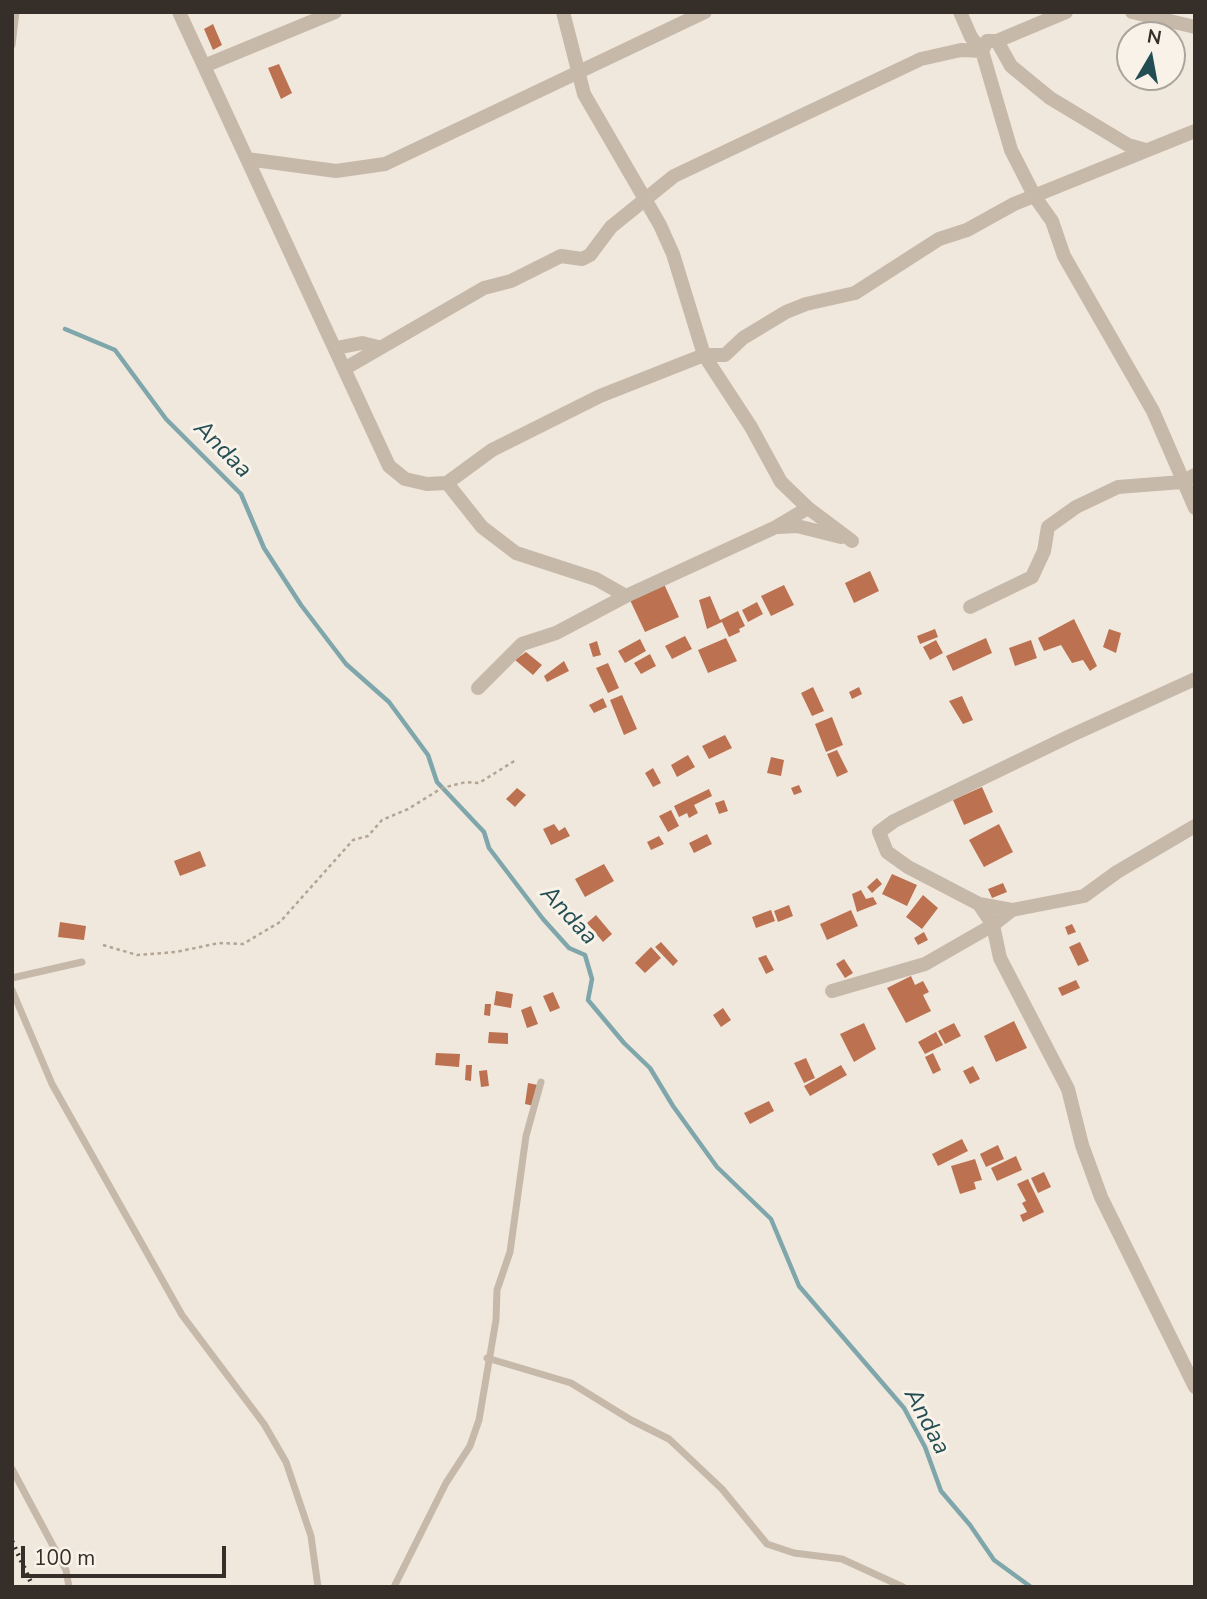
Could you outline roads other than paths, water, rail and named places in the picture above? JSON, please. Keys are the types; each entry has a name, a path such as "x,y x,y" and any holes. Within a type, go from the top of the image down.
{"street":[{"path":"179,12 388,466 405,479 427,484 447,483 492,450 600,396 704,355 725,355 743,338 806,303 855,293 939,239 967,230 1014,205 1195,131"},
{"path":"204,66 335,12"},
{"path":"563,12 584,94 643,200 660,225 673,254 704,355 751,427 781,482 808,508 852,541 797,526 776,527"},
{"path":"247,159 336,171 374,167 705,12"},
{"path":"960,12 971,37 982,51 1011,150 1035,197 1052,221 1064,256 1189,479 1195,508"},
{"path":"982,51 987,41 997,41 1066,12"},
{"path":"1132,12 1195,27"},
{"path":"997,41 1011,66 1050,98 1129,145 1146,150"},
{"path":"344,369 484,288 511,281 561,256 582,259 590,255 611,227 674,176 921,59 961,50 982,51"},
{"path":"335,348 362,343 378,347"},
{"path":"970,607 1032,577 1044,551 1048,527 1076,507 1118,487 1189,479"},
{"path":"447,483 482,527 516,553 596,579 625,596"},
{"path":"478,688 522,644 556,633 625,596 776,527 808,508"},
{"path":"1195,679 894,821 879,832 887,852 953,892 979,904 1012,910 1084,896 1117,872 1195,827"},
{"path":"979,904 993,925 1000,958 1068,1089 1082,1145 1101,1196 1195,1387"},
{"path":"832,990 925,964 993,925 1012,910"}],"lane":[{"path":"12,46 16,12"},
{"path":"12,978 82,962"},
{"path":"12,990 52,1084 182,1315 264,1424 286,1462 311,1536 318,1587"},
{"path":"394,1587 446,1483 470,1446 479,1420 487,1358 496,1320 497,1290 510,1252 526,1136 541,1082"},
{"path":"487,1358 571,1383 631,1420 669,1439 722,1489 767,1544 794,1553 842,1559 903,1587"},
{"path":"12,1469 65,1570 69,1587"}],"waterway":[{"name":"Andaa","path":"65,329 115,350 166,419 241,494 264,548 301,605 346,664 389,702 428,755 437,782 484,832 489,848 543,919 569,948 585,955 592,979 588,1000 624,1043 650,1068 673,1106 717,1167 771,1219 799,1286 904,1408 925,1447 941,1491 970,1525 994,1560 1031,1587"}],"railway":[{"path":"12,1541 33,1587"}]}
